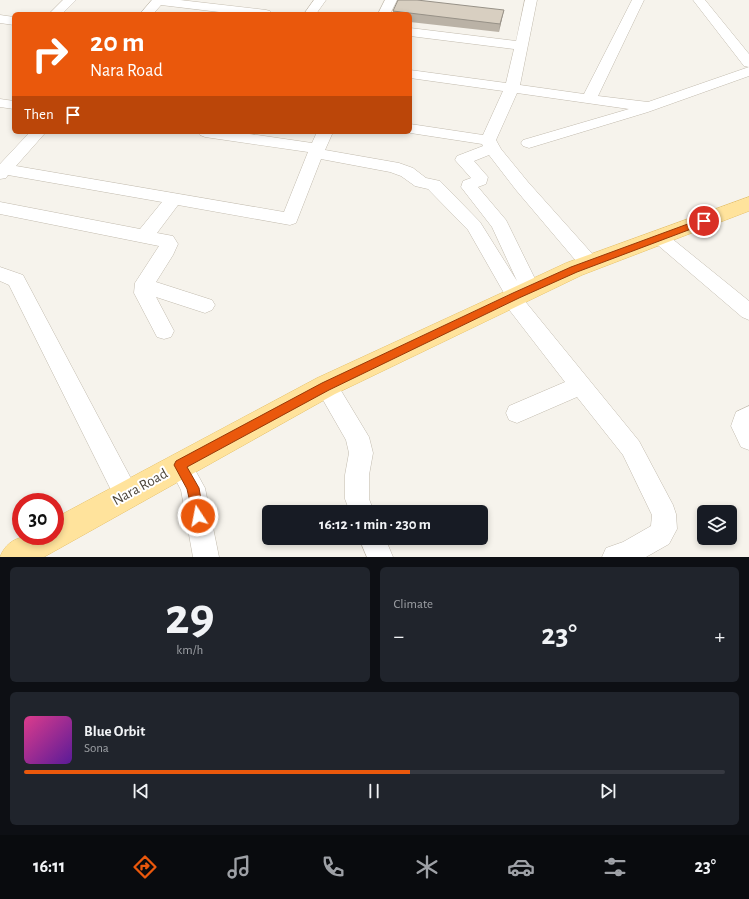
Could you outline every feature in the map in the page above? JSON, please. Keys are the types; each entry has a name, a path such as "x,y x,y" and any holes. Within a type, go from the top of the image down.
{"main road":[{"name":"Nara Road","path":"64,529 326,386 519,294 589,263 749,204"},
{"path":"14,557 36,545"}],"street":[{"path":"57,12 70,0"},
{"path":"148,12 159,0 251,12"},
{"path":"311,12 320,0"},
{"path":"385,12 391,0"},
{"path":"519,294 500,224 469,187 469,185 480,180 480,177 462,160 490,144 512,88 531,0"},
{"path":"589,99 638,0"},
{"path":"699,0 749,63"},
{"path":"0,19 12,21"},
{"path":"412,32 521,46"},
{"path":"529,143 649,107 749,71"},
{"path":"412,74 649,107"},
{"path":"0,103 12,105"},
{"path":"412,129 490,144 522,186 589,263"},
{"path":"2,172 36,134"},
{"path":"217,134 316,151 393,167 406,172 421,182 434,185 474,226 581,385 631,448 664,514 664,529 660,535 628,553 615,557"},
{"path":"2,172 290,219 324,134"},
{"path":"145,236 174,199"},
{"path":"0,208 167,241 167,250 145,283 144,292 164,331"},
{"path":"659,237 749,312"},
{"path":"0,274 16,280 126,494"},
{"path":"145,286 205,305"},
{"path":"517,413 581,385"},
{"path":"326,386 358,437 361,453 357,475 357,499 359,505"},
{"path":"749,416 744,419 742,426 749,440"},
{"path":"180,465 193,488 206,557"},
{"path":"375,545 380,557"}],"building":[{"path":"398,0 417,0 504,10 500,24 412,13 412,12 393,11"}],"route":[{"path":"198,516 193,488 180,465 326,386 516,296 574,269 704,221"}]}
